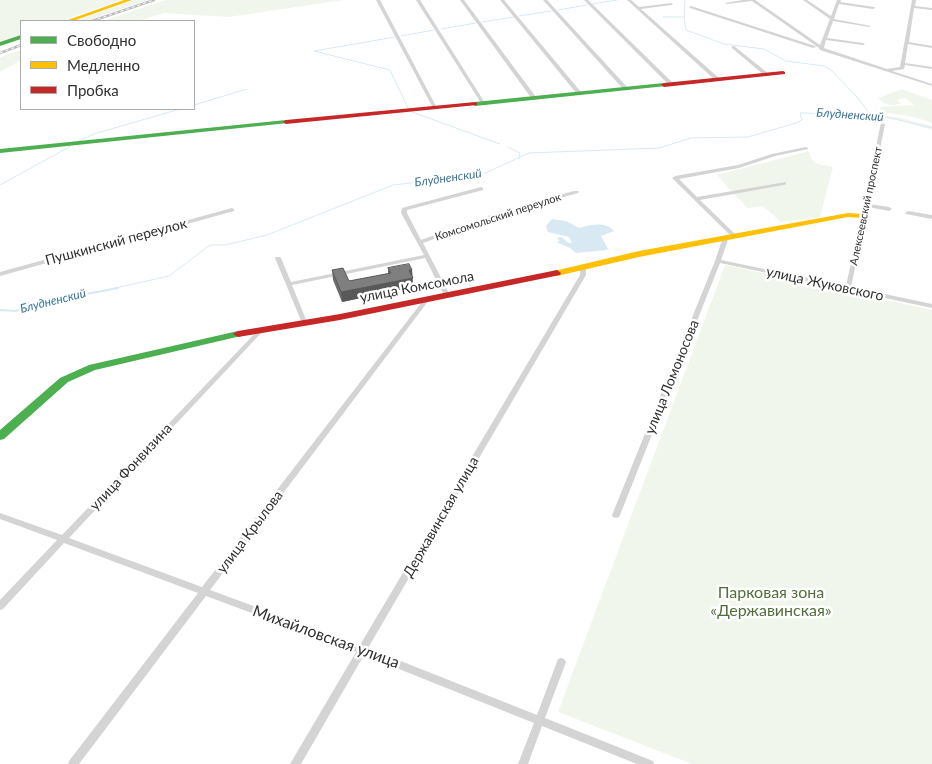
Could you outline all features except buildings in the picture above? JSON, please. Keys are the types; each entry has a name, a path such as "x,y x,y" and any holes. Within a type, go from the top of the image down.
{"street":[{"path":"71,20 129,0"},
{"path":"378,0 435,108"},
{"path":"418,0 483,103"},
{"path":"462,0 534,98"},
{"path":"502,0 579,93"},
{"path":"545,0 626,89"},
{"path":"586,0 671,84"},
{"path":"629,0 718,80"},
{"path":"727,3 753,0 822,49"},
{"path":"805,0 832,19 869,26"},
{"path":"888,71 902,68 914,0"},
{"path":"822,49 838,2 873,8"},
{"path":"638,8 671,4"},
{"path":"913,6 932,9"},
{"path":"691,7 932,85"},
{"path":"0,44 20,37"},
{"path":"825,39 863,44"},
{"path":"907,43 932,47"},
{"path":"733,47 768,75"},
{"path":"903,64 932,68"},
{"path":"0,151 783,73"},
{"name":"Алексеевский проспект","path":"848,289 883,124"},
{"path":"730,236 675,178 740,166 774,155 806,148"},
{"path":"696,199 784,183"},
{"name":"Комсомольский переулок","path":"289,284 427,256 404,209 481,189"},
{"name":"Комсомольский переулок","path":"420,242 498,214 576,192"},
{"path":"866,205 889,209"},
{"name":"Пушкинский переулок","path":"0,274 232,210"},
{"path":"908,213 932,217"},
{"name":"улица Комсомола","path":"0,436 64,380 76,373 262,329 427,299 730,236 848,214 863,216"},
{"name":"улица Ломоносова","path":"616,515 718,261 730,236"},
{"path":"427,256 446,295"},
{"path":"278,258 304,322"},
{"name":"улица Жуковского","path":"718,261 932,306"},
{"name":"Державинская улица","path":"295,764 582,276 582,268"},
{"name":"улица Крылова","path":"73,764 427,299"},
{"name":"улица Фонвизина","path":"0,606 262,329"},
{"name":"Михайловская улица","path":"0,516 362,650 540,719 649,764"},
{"path":"523,764 561,662"}],"green space":[{"path":"0,0 121,0 63,20 20,20 20,35 0,42"},
{"path":"135,0 148,0 89,20 77,20"},
{"path":"165,0 344,0 229,17 164,13 141,20 106,20"},
{"path":"20,50 20,61 0,72 0,57"},
{"path":"901,89 932,100 932,123 914,117 882,112 879,107 914,105 905,98 896,100 901,103 892,105 886,104 878,98"},
{"path":"829,110 897,117 932,126 932,130 899,120 813,111"},
{"path":"809,151 814,162 833,167 820,217 781,222 763,206 747,208 717,175"},
{"name":"Парковая зона «Державинская»","path":"725,265 932,310 932,764 692,764 558,712"}],"water":[{"path":"552,219 566,221 579,228 602,225 610,228 614,231 601,236 608,249 576,253 556,242 560,241 557,238 561,237 572,243 569,237 548,232 546,226"}],"waterway":[{"path":"592,4 617,0"},
{"path":"684,17 685,0"},
{"path":"558,10 587,5"},
{"path":"519,16 551,11"},
{"path":"482,22 514,17"},
{"path":"663,17 684,17"},
{"path":"684,17 686,30 724,44 764,49 786,61 824,66 831,70 857,97 870,114"},
{"path":"441,29 476,23"},
{"path":"401,36 434,30"},
{"path":"395,37 314,51 390,70 408,108"},
{"path":"195,105 247,89"},
{"path":"79,141 94,134 177,110"},
{"path":"412,112 500,144"},
{"name":"Блудненский","path":"519,158 529,153 659,148 691,138 748,137 796,123 802,120 800,113 886,117 932,128"},
{"path":"0,185 71,146"},
{"path":"508,147 520,153 519,158"},
{"name":"Блудненский","path":"111,289 169,276 210,245 225,245 267,235 393,185 481,175 519,158"},
{"name":"Блудненский","path":"0,310 15,311 44,302 118,288"}],"railway":[{"path":"95,20 154,0"},
{"path":"0,53 20,45"}],"traffic: fast":[{"path":"0,44 20,37"},
{"path":"475,104 664,85"},
{"path":"0,151 286,122"},
{"path":"0,436 64,380 92,367 238,334"}],"traffic: slow":[{"path":"71,20 129,0"},
{"path":"557,273 639,254 848,215 863,216"}],"traffic: jam":[{"path":"664,85 783,73"},
{"path":"286,122 475,104"},
{"path":"238,334 340,317 557,273"}]}
